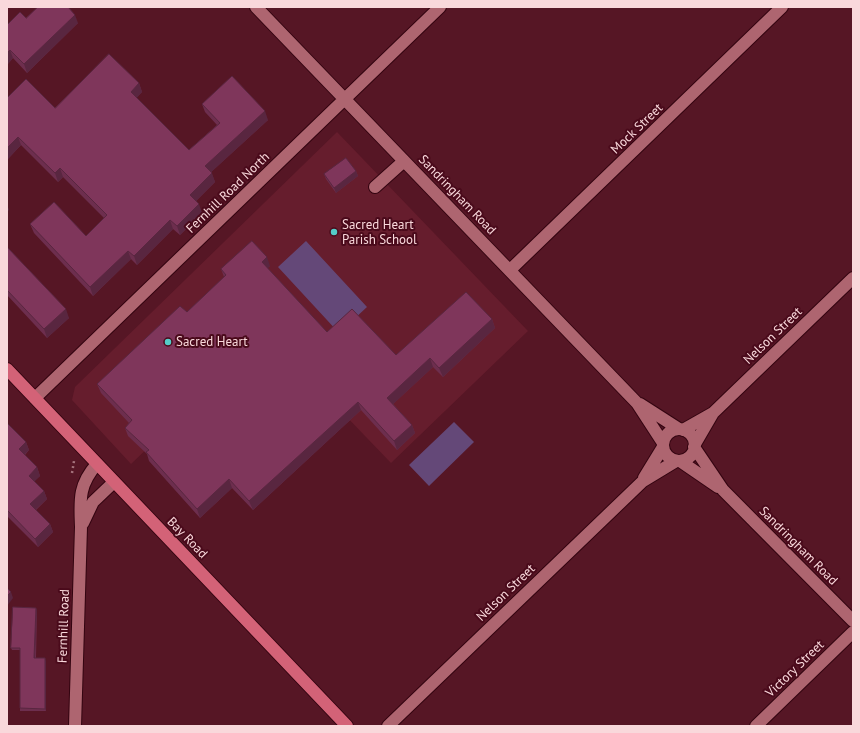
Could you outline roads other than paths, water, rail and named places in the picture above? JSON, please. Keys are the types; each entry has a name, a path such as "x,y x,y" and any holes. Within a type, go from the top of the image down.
{"main road":[{"name":"Bay Road","path":"7,368 347,726"}],"street":[{"name":"Sandringham Road","path":"256,7 637,403 663,445"},
{"name":"Fernhill Road North","path":"35,398 440,7"},
{"name":"Mock Street","path":"510,270 782,7"},
{"path":"375,187 404,161"},
{"name":"Nelson Street","path":"694,446 713,413 853,278"},
{"name":"Sandringham Road","path":"637,403 681,429"},
{"name":"Nelson Street","path":"681,429 713,413"},
{"path":"681,429 691,435 694,446 689,457 678,461 667,456 663,445 670,431 681,429"},
{"name":"Nelson Street","path":"642,481 663,445"},
{"name":"Sandringham Road","path":"694,446 723,490 853,621"},
{"name":"Sandringham Road","path":"678,461 723,490"},
{"name":"Nelson Street","path":"388,726 642,481 678,461"},
{"name":"Fernhill Road","path":"75,726 81,491 85,480 97,464"},
{"name":"Fernhill Road","path":"81,527 93,502 114,482"},
{"name":"Victory Street","path":"756,726 853,632"}],"place":[{"name":"Sacred Heart Parish School","path":"334,232"},
{"name":"Sacred Heart","path":"168,342"}]}
